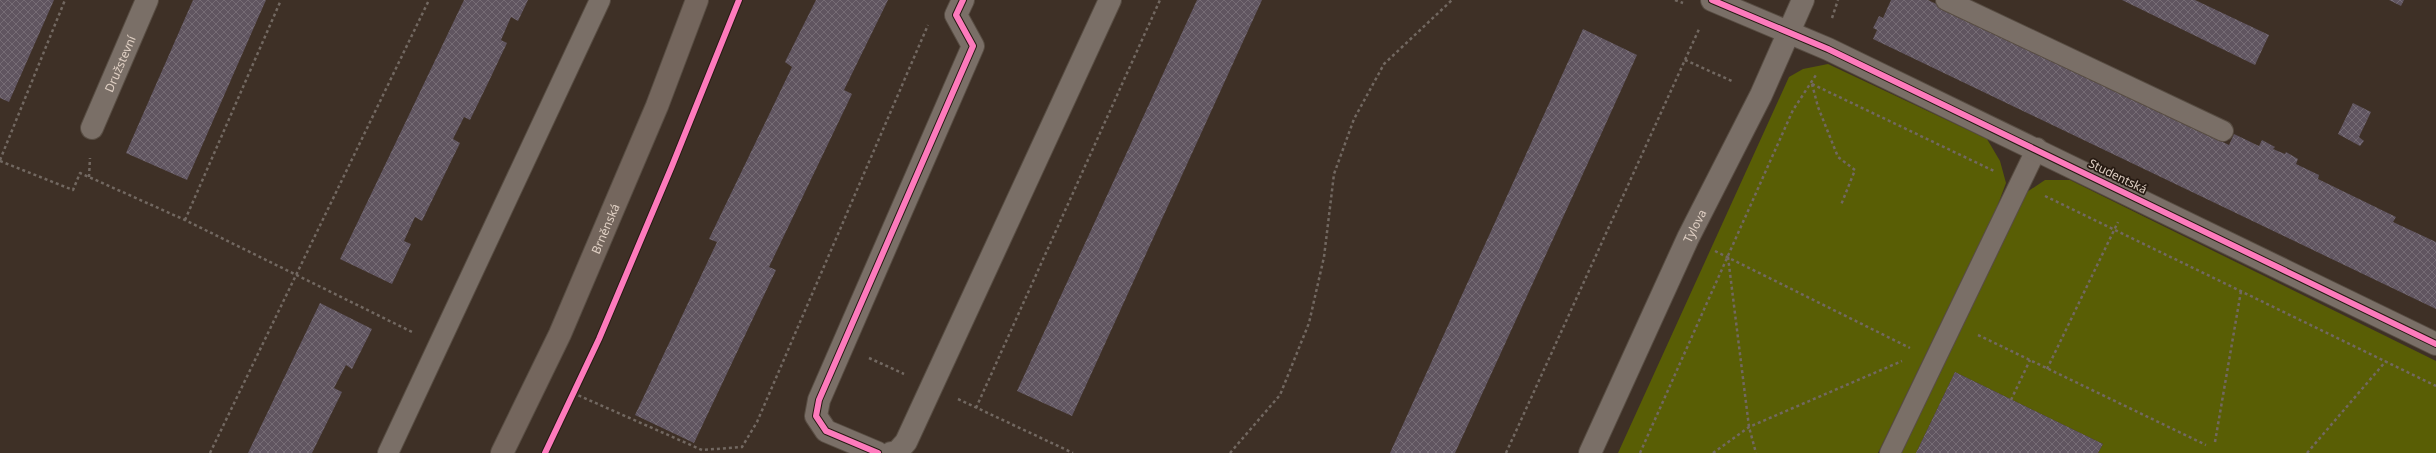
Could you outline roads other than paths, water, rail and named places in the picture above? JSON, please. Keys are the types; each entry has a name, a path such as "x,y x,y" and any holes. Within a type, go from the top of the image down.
{"main road":[{"name":"Brněnská","path":"502,453 560,334 657,106 697,0"}],"street":[{"name":"Družstevní","path":"92,128 147,0"},
{"path":"878,453 826,431 818,420 817,410 819,400 842,346 973,46 956,15 963,0"},
{"path":"891,453 897,452 906,442 1110,0"},
{"name":"Studentská","path":"1712,0 1789,31 2037,148 2436,344"},
{"name":"Tylova","path":"1590,453 1688,238 1761,95 1803,0"}],"lane":[{"path":"388,453 600,0"},
{"path":"1946,0 2223,131"},
{"path":"1890,453 2037,148"}]}
